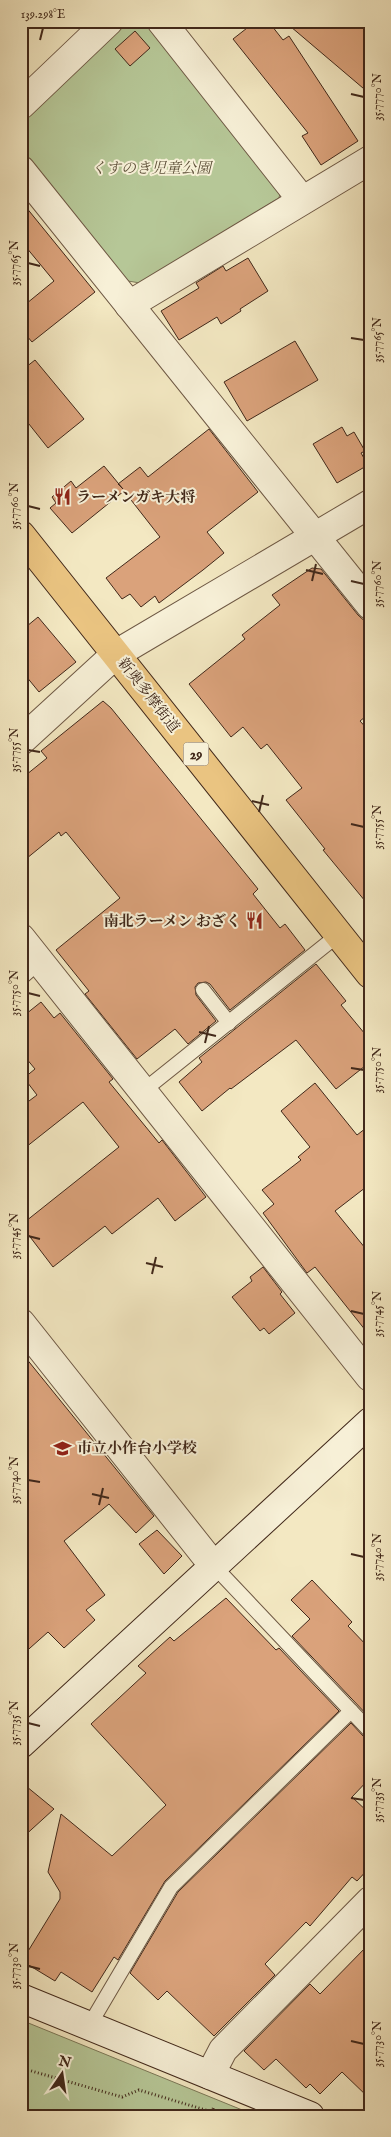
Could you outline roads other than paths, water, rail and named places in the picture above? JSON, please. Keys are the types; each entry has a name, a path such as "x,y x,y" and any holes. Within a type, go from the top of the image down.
{"main road":[{"name":"新奥多摩街道","path":"21,535 370,974"}],"street":[{"path":"21,105 109,21"},
{"path":"161,21 302,200"},
{"path":"129,305 370,160"},
{"path":"21,170 370,605"},
{"path":"21,741 116,654 370,504"},
{"path":"21,938 31,969 143,1092 370,1377"},
{"path":"21,1323 213,1565"},
{"path":"21,1744 370,1422"},
{"path":"210,2075 223,2050 370,1901"},
{"path":"21,1998 310,2116"}],"lane":[{"path":"143,1092 338,935"},
{"path":"202,990 229,1023"},
{"path":"213,1565 370,1731"},
{"path":"89,2026 171,1888 351,1711"}],"place":[{"name":"ラーメンガキ大将","path":"62,497"},
{"name":"南北ラーメン おざく","path":"255,921"},
{"name":"市立小作台小学校","path":"63,1448"}],"park label":[{"name":"くすのき児童公園","path":"151,168"}]}
